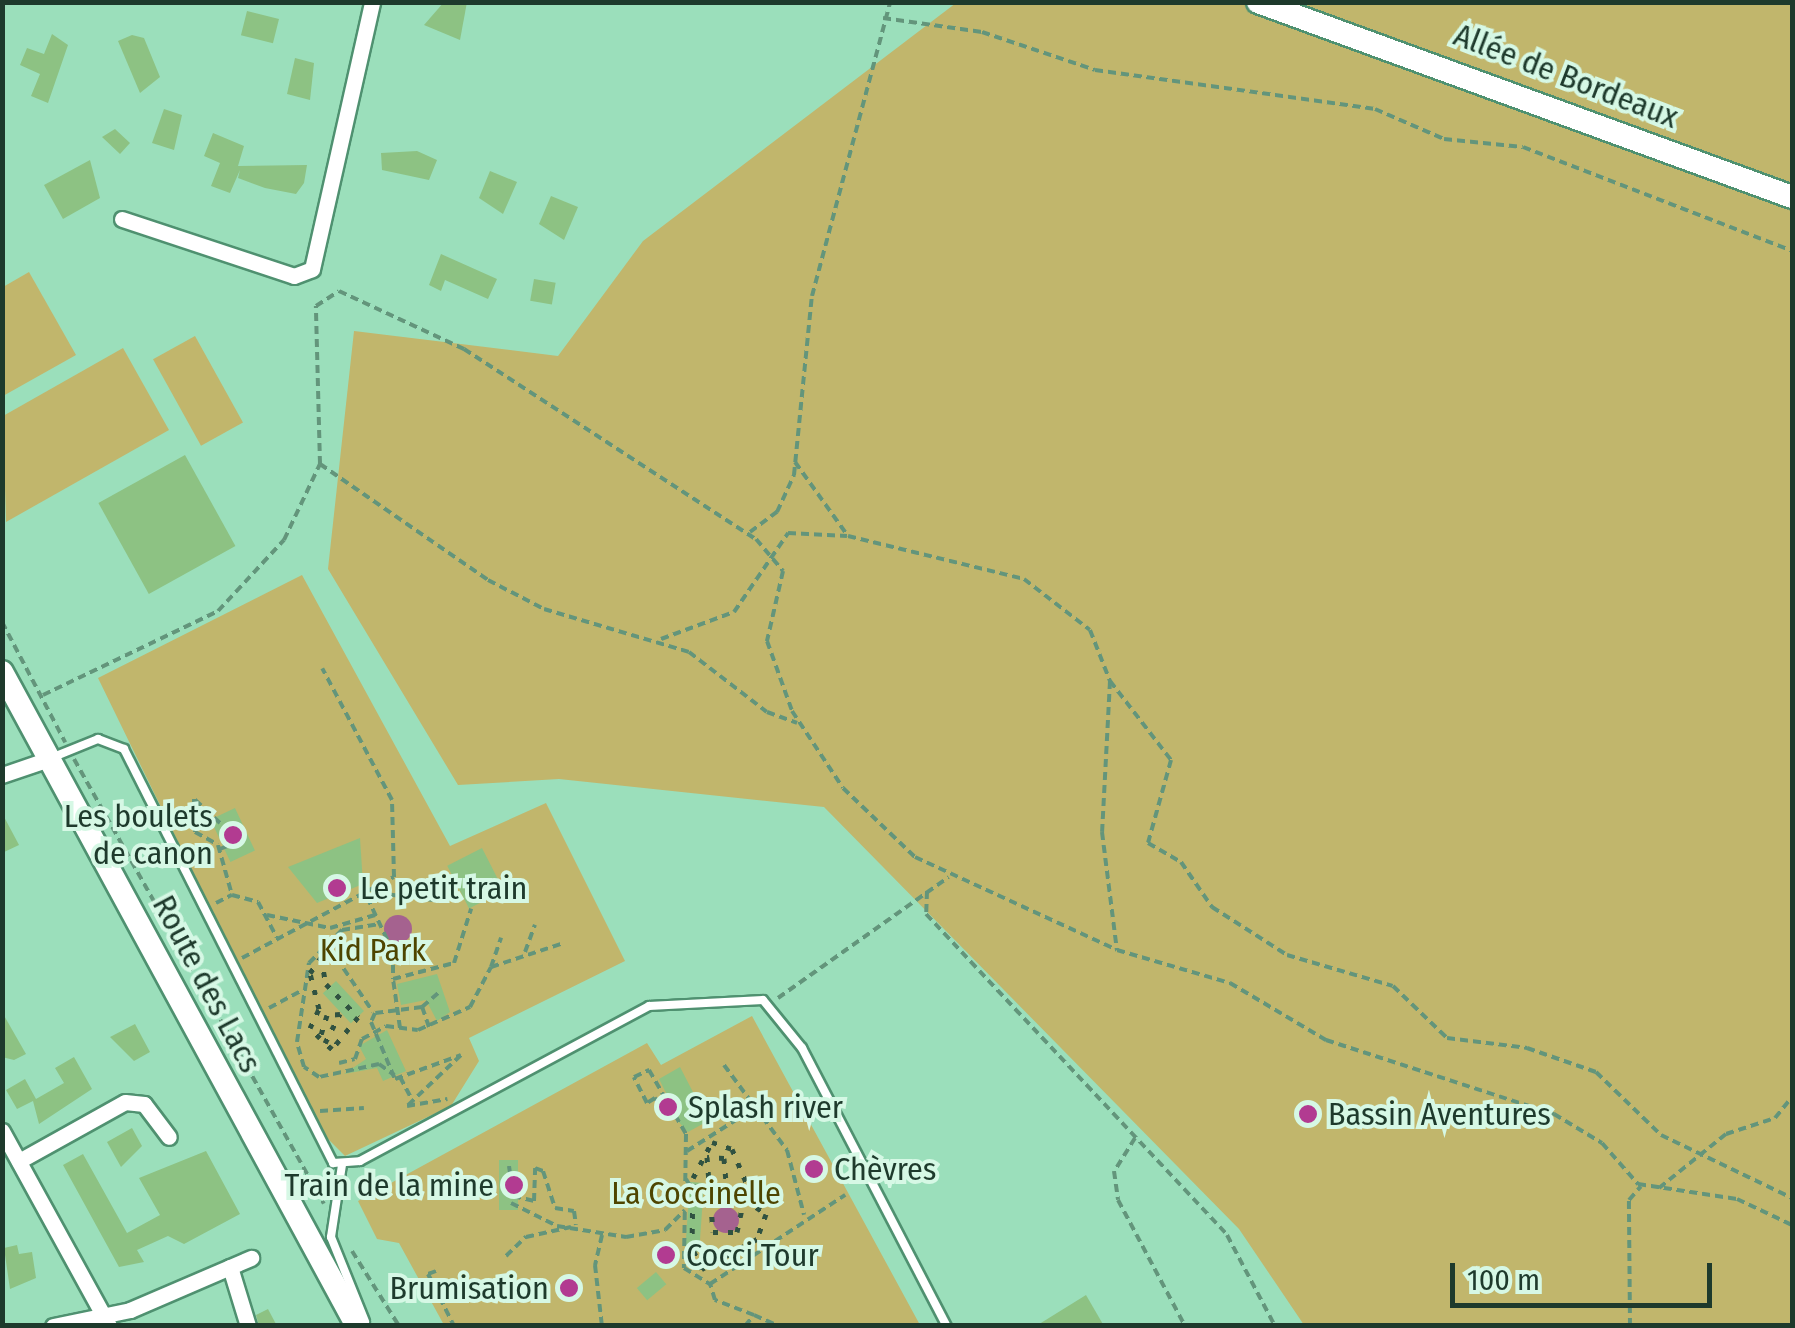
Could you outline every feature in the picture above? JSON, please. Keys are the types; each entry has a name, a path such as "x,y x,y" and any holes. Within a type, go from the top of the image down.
{"main road":[{"name":"Allée de Bordeaux","path":"1258,2 1792,197"},
{"name":"Route des Lacs","path":"2,672 59,754 357,1326"}],"street":[{"path":"122,220 294,276 312,269 372,2"},
{"path":"2,776 59,754"},
{"path":"19,1161 124,1102 144,1104 168,1137"},
{"path":"2,1131 106,1322"},
{"path":"52,1326 106,1322 251,1258"},
{"path":"230,1266 248,1326"}],"lane":[{"path":"59,754 98,739 124,749 323,1153 342,1166"},
{"path":"366,1326 329,1213 342,1166 648,1006 770,1003 947,1326"}],"path":[{"path":"750,532 769,521 795,462 812,296 890,2"},
{"path":"884,18 982,32 1095,70 1375,108 1444,140 1523,147 1792,251"},
{"path":"44,695 218,611 284,540 320,464 316,306 333,290 464,350 750,532 771,554 784,578 768,648 801,724 856,801 915,857 1117,950 1230,983 1326,1040 1439,1084 1554,1114 1602,1143 1642,1185 1738,1200 1792,1225"},
{"path":"795,462 848,536"},
{"path":"320,464 516,595 661,639 801,724"},
{"path":"661,639 734,612 788,533 848,536 1041,586 1090,630 1110,681 1171,760 1148,843 1182,862 1212,908 1286,955 1393,986 1447,1038 1527,1048 1596,1072 1661,1136 1792,1198"},
{"path":"2,622 44,695 59,754 398,1326"},
{"path":"322,668 392,800 398,858 377,894"},
{"path":"1110,681 1102,832 1117,950"},
{"path":"220,823 194,800 196,832 220,849 232,895"},
{"path":"220,849 230,845"},
{"path":"770,1003 951,875"},
{"path":"928,892 926,914 1227,1236 1276,1326"},
{"path":"238,960 314,920 377,894 442,900"},
{"path":"210,905 232,895 258,902 278,938"},
{"path":"367,898 380,924 394,979 400,1030"},
{"path":"394,979 454,963 471,909"},
{"path":"266,916 314,920 330,928 376,915"},
{"path":"380,924 342,930 310,962 300,991 304,1067 332,1078 380,1064"},
{"path":"524,952 536,926"},
{"path":"373,1033 429,1027 470,1008 492,966 501,938"},
{"path":"492,966 524,952 564,943"},
{"path":"329,947 375,1013 373,1033 356,1059 339,1063"},
{"path":"268,1008 300,991"},
{"path":"375,1013 422,1006 440,992"},
{"path":"422,1006 429,1027"},
{"path":"373,1033 411,1098 411,1108 447,1100"},
{"path":"380,1064 382,1053"},
{"path":"397,1076 461,1056 411,1098"},
{"path":"380,1064 397,1076"},
{"path":"724,1065 750,1110 788,1150 804,1214"},
{"path":"664,1110 656,1098 648,1102 634,1077 649,1070 687,1150 684,1268 710,1284 715,1300 780,1326"},
{"path":"1659,1188 1726,1134 1775,1118 1792,1097"},
{"path":"687,1150 750,1110"},
{"path":"1136,1138 1114,1171 1118,1200 1185,1326"},
{"path":"510,1166 521,1206"},
{"path":"520,1198 534,1201 535,1168 543,1170 556,1208 574,1211 576,1225"},
{"path":"686,1179 693,1192"},
{"path":"1630,1326 1629,1200 1642,1185"},
{"path":"710,1284 760,1256 804,1214 845,1195"},
{"path":"510,1203 521,1206 536,1219 576,1225 602,1235 647,1236 685,1210"},
{"path":"506,1256 526,1237 576,1225"},
{"path":"602,1235 594,1265 602,1326"},
{"path":"682,1242 692,1242"},
{"path":"436,1270 428,1274 454,1326"},
{"path":"745,1326 754,1314"}],"green space":[{"path":"956,3 1792,3 1792,1325 1304,1325 1239,1229 824,807 559,779 458,785 328,569 354,331 558,356 643,241"},
{"path":"29,272 76,355 3,396 3,287"},
{"path":"195,336 243,423 201,446 153,359"},
{"path":"123,348 169,430 6,522 3,416"},
{"name":"Kid Park","path":"302,575 450,846 546,803 625,961 469,1038 479,1061 451,1106 345,1156 318,1129 98,678"},
{"name":"La Coccinelle","path":"752,1016 920,1325 444,1325 399,1243 377,1239 358,1201 647,1043 661,1065"}],"shaded area":[{"path":"398,915 408,919 412,929 408,939 398,943 388,939 384,929 388,919"},
{"path":"726,1207 735,1211 739,1220 735,1229 726,1233 717,1229 713,1220 717,1211"}],"building":[{"path":"444,2 467,2 460,40 424,25"},
{"path":"247,11 279,19 273,43 241,35"},
{"path":"52,34 68,45 48,103 31,96 40,74 20,65 27,48 44,54"},
{"path":"132,35 144,38 160,77 140,93 118,41"},
{"path":"295,58 314,63 310,100 287,94"},
{"path":"164,109 182,115 174,150 152,143"},
{"path":"115,129 130,143 120,154 102,137"},
{"path":"213,133 244,146 238,166 307,165 304,183 296,194 265,188 238,178 240,170 230,193 211,186 220,163 204,156"},
{"path":"417,151 437,160 429,180 382,170 381,153"},
{"path":"90,160 100,198 63,219 44,185"},
{"path":"490,171 517,182 503,214 479,198"},
{"path":"551,196 578,207 564,240 539,224"},
{"path":"441,254 497,279 488,299 445,280 441,291 429,285"},
{"path":"534,279 556,283 552,304 530,301"},
{"path":"185,455 235,546 149,594 98,503"},
{"name":"Les boulets de canon","path":"235,808 255,851 230,862 211,819"},
{"path":"2,813 19,845 2,853"},
{"path":"360,838 363,884 317,903 288,867"},
{"path":"482,848 504,891 469,908 447,866"},
{"path":"437,974 450,1012 437,1021 426,1000 401,1005 397,984"},
{"path":"336,981 364,1011 351,1023 323,993"},
{"path":"2,1012 26,1054 14,1060 2,1057"},
{"path":"135,1024 150,1052 134,1061 110,1037"},
{"path":"387,1030 406,1071 383,1081 377,1068 344,1074 366,1059 359,1046"},
{"path":"74,1057 92,1089 39,1124 33,1101 17,1109 6,1090 25,1079 36,1099 64,1083 55,1068"},
{"path":"680,1067 708,1121 688,1132 658,1100 667,1095 659,1079"},
{"path":"132,1128 142,1146 121,1167 107,1142"},
{"path":"206,1151 240,1214 184,1244 168,1236 137,1250 144,1262 119,1267 63,1165 83,1154 127,1233 160,1215 139,1178"},
{"path":"499,1160 518,1160 518,1210 499,1210"},
{"path":"690,1182 704,1183 699,1252 685,1251"},
{"path":"17,1245 19,1254 32,1252 36,1278 10,1289 4,1248"},
{"path":"656,1272 666,1284 647,1300 637,1288"},
{"path":"1086,1295 1104,1326 1036,1326"},
{"path":"268,1309 277,1326 259,1326 256,1315"}],"railway":[{"path":"321,957 326,984 358,1017 332,1049 325,1043 340,1014 327,1015 320,1038 310,1028 319,1009 310,973 321,957"},
{"path":"712,1142 732,1149 747,1185 740,1196 727,1193 724,1158 707,1157 713,1232 737,1232 744,1199 766,1214 757,1239 702,1269 692,1248 693,1178 712,1142"}],"place":[{"name":"Les boulets de canon","path":"233,835"},
{"name":"Le petit train","path":"337,888"},
{"name":"Splash river","path":"668,1107"},
{"name":"Bassin Aventures","path":"1308,1114"},
{"name":"Chèvres","path":"814,1169"},
{"name":"Train de la mine","path":"514,1185"},
{"name":"Cocci Tour","path":"666,1255"},
{"name":"Brumisation","path":"569,1288"}]}
